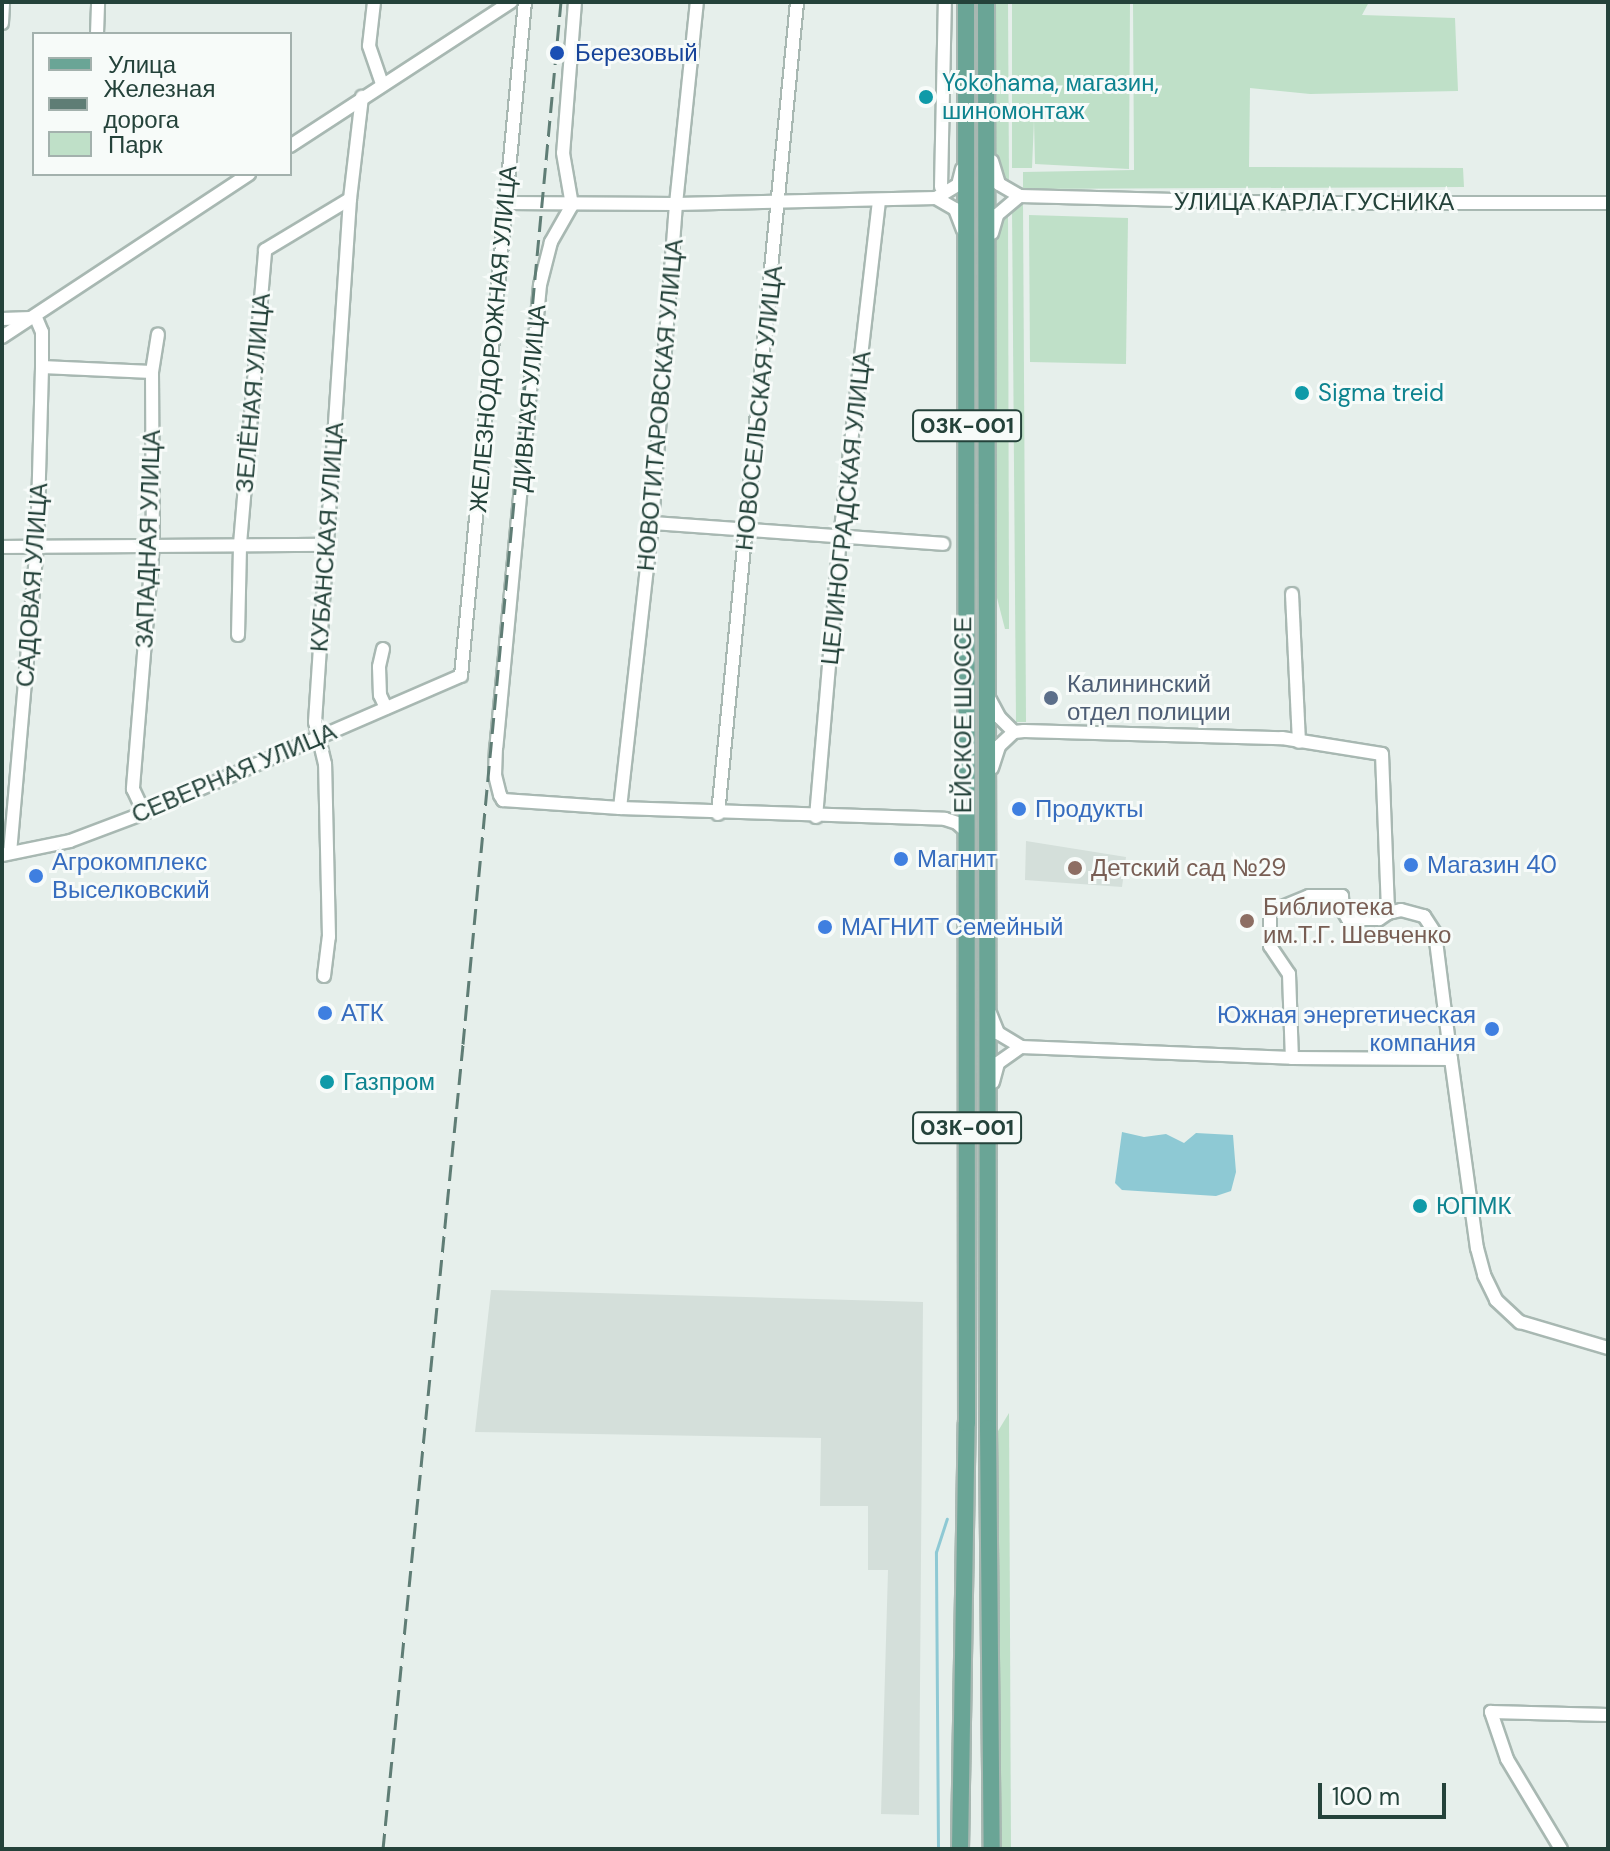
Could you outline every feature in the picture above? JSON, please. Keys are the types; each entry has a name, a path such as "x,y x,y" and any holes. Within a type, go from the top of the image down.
{"main road":[{"name":"03К-001","path":"966,2 966,139"},
{"name":"ЕЙСКОЕ ШОССЕ","path":"986,2 988,1428 992,1849"},
{"name":"ЕЙСКОЕ ШОССЕ","path":"960,1849 967,1423 966,139"}],"street":[{"path":"2,23 3,2"},
{"path":"97,32 98,2"},
{"path":"374,2 369,46 382,83"},
{"path":"292,145 382,83 511,2"},
{"name":"ЖЕЛЕЗНОДОРОЖНАЯ УЛИЦА","path":"461,676 525,2"},
{"path":"572,205 563,153 575,2"},
{"name":"НОВОТИТАРОВСКАЯ УЛИЦА","path":"620,808 652,523 676,204 697,2"},
{"name":"НОВОСЕЛЬСКАЯ УЛИЦА","path":"718,814 797,2"},
{"path":"945,2 938,192 955,209 967,239"},
{"name":"КУБАНСКАЯ УЛИЦА","path":"324,976 329,937 325,764 315,722 350,199 362,97"},
{"path":"506,203 572,205 879,200 938,192 958,185 966,139"},
{"path":"987,151 999,184 1020,196 1003,208 992,225 992,267 987,272"},
{"path":"2,337 36,318 246,176"},
{"name":"УЛИЦА КАРЛА ГУСНИКА","path":"1020,196 1281,203 1608,203"},
{"name":"ЗЕЛЁНАЯ УЛИЦА","path":"238,635 240,544 265,250 350,199"},
{"name":"ЦЕЛИНОГРАДСКАЯ УЛИЦА","path":"816,817 840,538 879,200"},
{"name":"ДИВНАЯ УЛИЦА","path":"572,205 551,242 540,285 495,775 503,800 620,808"},
{"path":"2,319 36,318"},
{"name":"САДОВАЯ УЛИЦА","path":"6,854 37,547 42,332 36,318"},
{"name":"ЗАПАДНАЯ УЛИЦА","path":"144,813 133,789 153,544 152,372 158,334"},
{"path":"42,367 152,372"},
{"path":"652,523 943,544"},
{"path":"2,547 326,545"},
{"path":"1292,594 1299,742"},
{"path":"383,649 379,667 380,695 386,708"},
{"name":"СЕВЕРНАЯ УЛИЦА","path":"6,854 70,841 144,813 461,676"},
{"path":"988,696 999,717 1014,732"},
{"path":"988,803 992,761 999,746 1014,732 1218,735 1382,754 1388,913"},
{"path":"945,819 958,812 967,801"},
{"path":"620,808 718,814 945,819 957,823 967,832"},
{"path":"1292,1058 1289,974 1270,946 1270,912 1309,896 1342,896 1343,911 1348,919 1379,919 1401,910 1424,916 1435,933 1477,1248 1484,1275 1496,1300 1520,1322 1608,1348"},
{"path":"988,1007 998,1033 1021,1047 1292,1058 1451,1059"},
{"path":"988,1111 993,1107 994,1069 1021,1047"},
{"path":"1561,1849 1507,1759 1491,1712 1608,1715"}],"shaded area":[{"name":"Детский сад №29","path":"1026,841 1126,857 1122,887 1025,880"},
{"path":"491,1290 923,1302 919,1815 881,1814 888,1570 868,1570 868,1506 820,1506 821,1438 475,1432"}],"green space":[{"path":"995,2 1008,2 1009,187 1001,180 995,157"},
{"path":"1012,2 1130,2 1129,169 1035,164 1034,120 1032,168 1012,168"},
{"path":"1133,2 1369,2 1362,15 1455,18 1458,91 1310,94 1250,88 1249,167 1463,168 1464,187 1023,189 1023,172 1134,170"},
{"path":"1023,204 1026,722 1016,722 1012,207"},
{"path":"1008,210 1009,629 1005,629 996,594 996,231"},
{"path":"1029,215 1128,218 1126,364 1030,362"},
{"path":"1009,1413 1011,1849 999,1849 995,1436"}],"water":[{"path":"1122,1132 1144,1137 1166,1134 1184,1143 1196,1133 1233,1135 1236,1172 1231,1191 1216,1196 1122,1190 1115,1183"}],"waterway":[{"path":"938,1849 936,1552 947,1519"}],"railway":[{"path":"383,1849 463,1044 561,2"}],"place":[{"name":"Березовый","path":"557,53"},
{"name":"Yokohama, магазин, шиномонтаж","path":"926,97"},
{"name":"Sigma treid","path":"1302,393"},
{"name":"Калининский отдел полиции","path":"1051,698"},
{"name":"Продукты","path":"1019,809"},
{"name":"Магнит","path":"901,859"},
{"name":"Магазин 40","path":"1411,865"},
{"name":"Детский сад №29","path":"1075,868"},
{"name":"Агрокомплекс Выселковский","path":"36,876"},
{"name":"Библиотека им.Т.Г. Шевченко","path":"1247,921"},
{"name":"МАГНИТ Семейный","path":"825,927"},
{"name":"АТК","path":"325,1013"},
{"name":"Южная энергетическая компания","path":"1492,1029"},
{"name":"Газпром","path":"327,1082"},
{"name":"ЮПМК","path":"1420,1206"}]}
